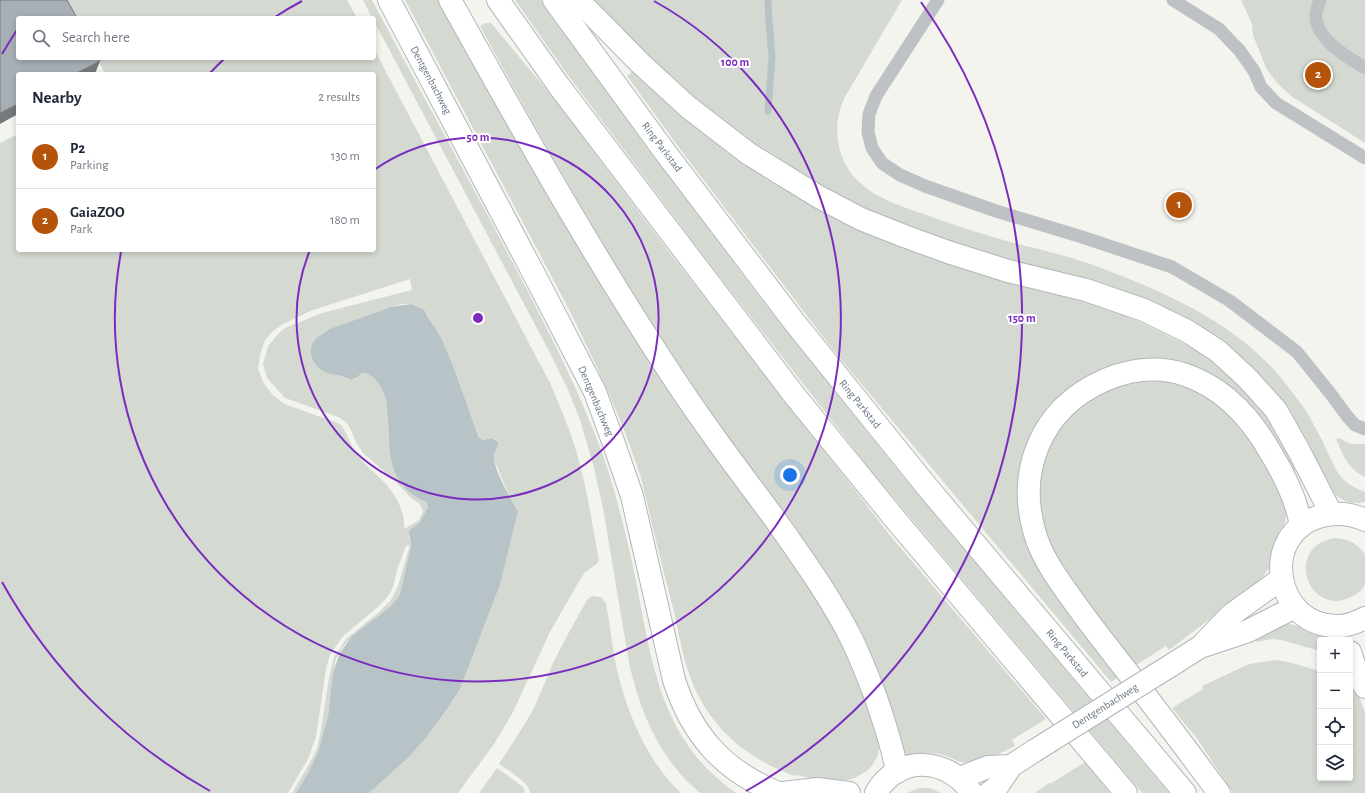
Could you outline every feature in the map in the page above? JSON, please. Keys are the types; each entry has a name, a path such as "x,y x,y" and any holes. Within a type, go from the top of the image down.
{"main road":[{"name":"Dentgenbachweg","path":"389,0 535,276 594,392 632,496 674,680 679,696 695,727 716,753 742,774 759,785 778,793"},
{"path":"450,0 507,102 630,310 700,416 813,574 837,613 851,638 865,670 884,721 897,772"},
{"path":"498,0 563,92 795,396 890,512 1126,793"},
{"name":"Ring Parkstad","path":"554,0 660,145 795,323 928,488 1185,793"},
{"path":"578,0 640,63 688,106 749,154 819,197 861,219 948,252 1008,271 1086,290 1144,310 1187,331 1218,351 1248,379 1276,410 1331,513"},
{"path":"1219,793 1155,707 1100,638 1060,582 1049,563 1037,539 1031,517 1029,479 1035,454 1045,431 1055,417 1068,403 1096,384 1126,372 1146,369 1185,375 1218,391 1233,403 1250,421 1270,450 1299,512 1301,526"},
{"path":"1365,520 1354,515 1342,513 1331,513 1315,518 1301,526 1292,535 1282,556 1281,568 1281,579 1286,594 1295,607 1308,617 1342,633 1353,623 1365,618"},
{"name":"Dentgenbachweg","path":"989,793 997,787 1011,766 1200,647 1232,615 1281,579"},
{"name":"Dentgenbachweg","path":"1200,647 1248,630 1295,607"},
{"path":"1353,661 1357,673 1365,687"},
{"path":"876,793 887,778 909,767 922,764 936,766 949,771 966,786 988,767 1011,766"},
{"path":"783,793 817,789 849,793"}],"lane":[{"path":"938,0 876,96 869,114 868,132 872,148 882,163 900,175 925,186 996,211 1172,267 1230,300 1297,352 1347,416 1355,425 1365,429"},
{"path":"1173,0 1219,30 1240,51 1254,71 1261,87 1276,103 1365,158"},
{"path":"1320,0 1316,18 1321,32 1339,52 1365,68"}],"shaded area":[{"path":"67,0 347,0 356,16 75,16"},
{"path":"363,0 372,0 561,356 595,434 610,476 629,549 658,683 670,713 686,742 708,769 736,793 700,793 674,766 663,750 646,717 639,699 629,663 603,508 593,464 580,420 568,390 550,353 376,25 376,16 371,16"},
{"path":"405,0 439,0 793,559 845,644 869,701 880,742 878,755 873,764 868,770 855,778 839,782 795,776 763,762 736,743 724,732 703,705 691,681 641,478 625,432 596,364 563,298"},
{"path":"515,0 541,0 645,145 769,309 905,479 1169,793 1142,793 872,472 712,267 567,74"},
{"path":"593,0 902,0 840,108 837,128 839,147 845,164 856,179 872,192 900,206 974,231 1072,258 1098,267 1158,291 1214,321 1248,345 1278,374 1308,414 1336,470 1349,484 1365,492 1365,502 1355,503 1346,501 1331,491 1255,373 1228,345 854,206 765,151 733,129 684,89 603,14"},
{"path":"1241,0 1365,0 1365,143 1291,96 1276,82 1266,68 1253,35 1252,24"},
{"path":"486,23 491,23 556,101 666,248 893,539 1046,719 1012,740 1015,746 992,757 974,763 962,762 935,753 904,757 893,724 682,378 579,203 480,26"},
{"path":"376,53 550,383 575,447 586,492 599,560 597,564 585,572 578,583 550,632 512,714 494,744 458,793 369,793 408,758 425,739 460,689 500,585 518,512 510,498 494,459 497,440 493,438 484,440 479,438 452,363 428,315 411,304 403,304 329,329 320,335 325,372 351,380 358,377 361,373 365,373 373,378 382,389 386,401 392,466 400,482 407,490 416,497 425,501 428,507 420,522 411,529 409,537 411,546 400,594 390,607 352,636 336,659 328,716 318,752 296,793 292,793 317,748 334,657 347,638 378,613 391,600 398,586 410,545 406,546 398,567 392,590 387,597 379,606 342,637 330,655 326,669 316,737 308,759 288,793 0,793 0,143 16,135 16,252 376,252 376,72 104,72 98,60 376,60","holes":["410,279 412,290 322,313 285,328 279,333 268,346 263,364 267,378 285,398 338,417 346,422 363,453 394,480 411,498 419,503 423,511 419,520 404,529 403,516 396,497 384,482 359,457 341,425 283,403 272,394 263,382 258,368 260,355 265,340 272,332 283,324 313,310"]},
{"path":"635,69 744,161 1134,319 1195,349 1218,363 1228,372 1267,416 1284,444 1296,471 1290,474 1188,368 1067,392 1020,511 1121,676 1111,682 833,350 680,149 627,76"},
{"path":"411,304 424,310 441,338 452,363 479,438 484,440 493,438 498,442 494,455 497,470 503,485 518,512 500,585 460,689 425,739 408,758 369,793 296,793 318,752 328,716 333,672 340,653 352,636 390,607 400,594 411,546 409,532 420,522 428,507 425,501 416,497 407,490 400,482 392,466 387,403 384,393 379,385 373,378 365,373 361,373 358,377 351,380 341,376 329,374 321,370 312,359 312,345 319,336 329,329 391,307"},
{"path":"1161,381 1182,385 1204,394 1222,406 1252,439 1278,486 1287,511 1283,533 1268,570 1260,581 1169,650 1166,646 1133,667 1053,553 1044,529 1040,508 1039,483 1042,464 1051,441 1063,423 1079,407 1118,385"},
{"path":"1339,438 1350,444 1365,444 1365,477 1350,466 1336,439"},
{"path":"1334,538 1344,539 1351,542 1365,554 1364,586 1352,597 1336,601 1325,599 1316,592 1309,583 1306,572 1307,561 1312,550 1323,541"},
{"path":"592,596 601,597 606,603 616,666 632,718 648,751 669,780 681,793 530,793 529,789 522,781 499,764 535,706 553,663 568,634 587,600"},
{"path":"1290,624 1310,629 1325,637 1317,637 1317,650 1281,640 1272,639 1256,642 1254,637 1279,625"},
{"path":"1276,660 1317,670 1317,781 1353,781 1353,681 1365,712 1365,793 1233,793 1198,740 1172,708 1203,689 1202,686 1249,664"},
{"path":"1085,762 1110,793 1035,793 1049,783 1050,784"},
{"path":"497,768 522,786 525,793 479,793"},
{"path":"919,788 930,788 941,793 907,793"}],"building":[{"path":"0,0 67,0 76,16 16,16 16,60 100,61 79,72 16,72 16,105 0,113"}],"waterway":[{"path":"768,0 772,57 768,111"}],"place":[{"name":"GaiaZOO","path":"1318,75"},
{"name":"P2","path":"1179,205"}]}
